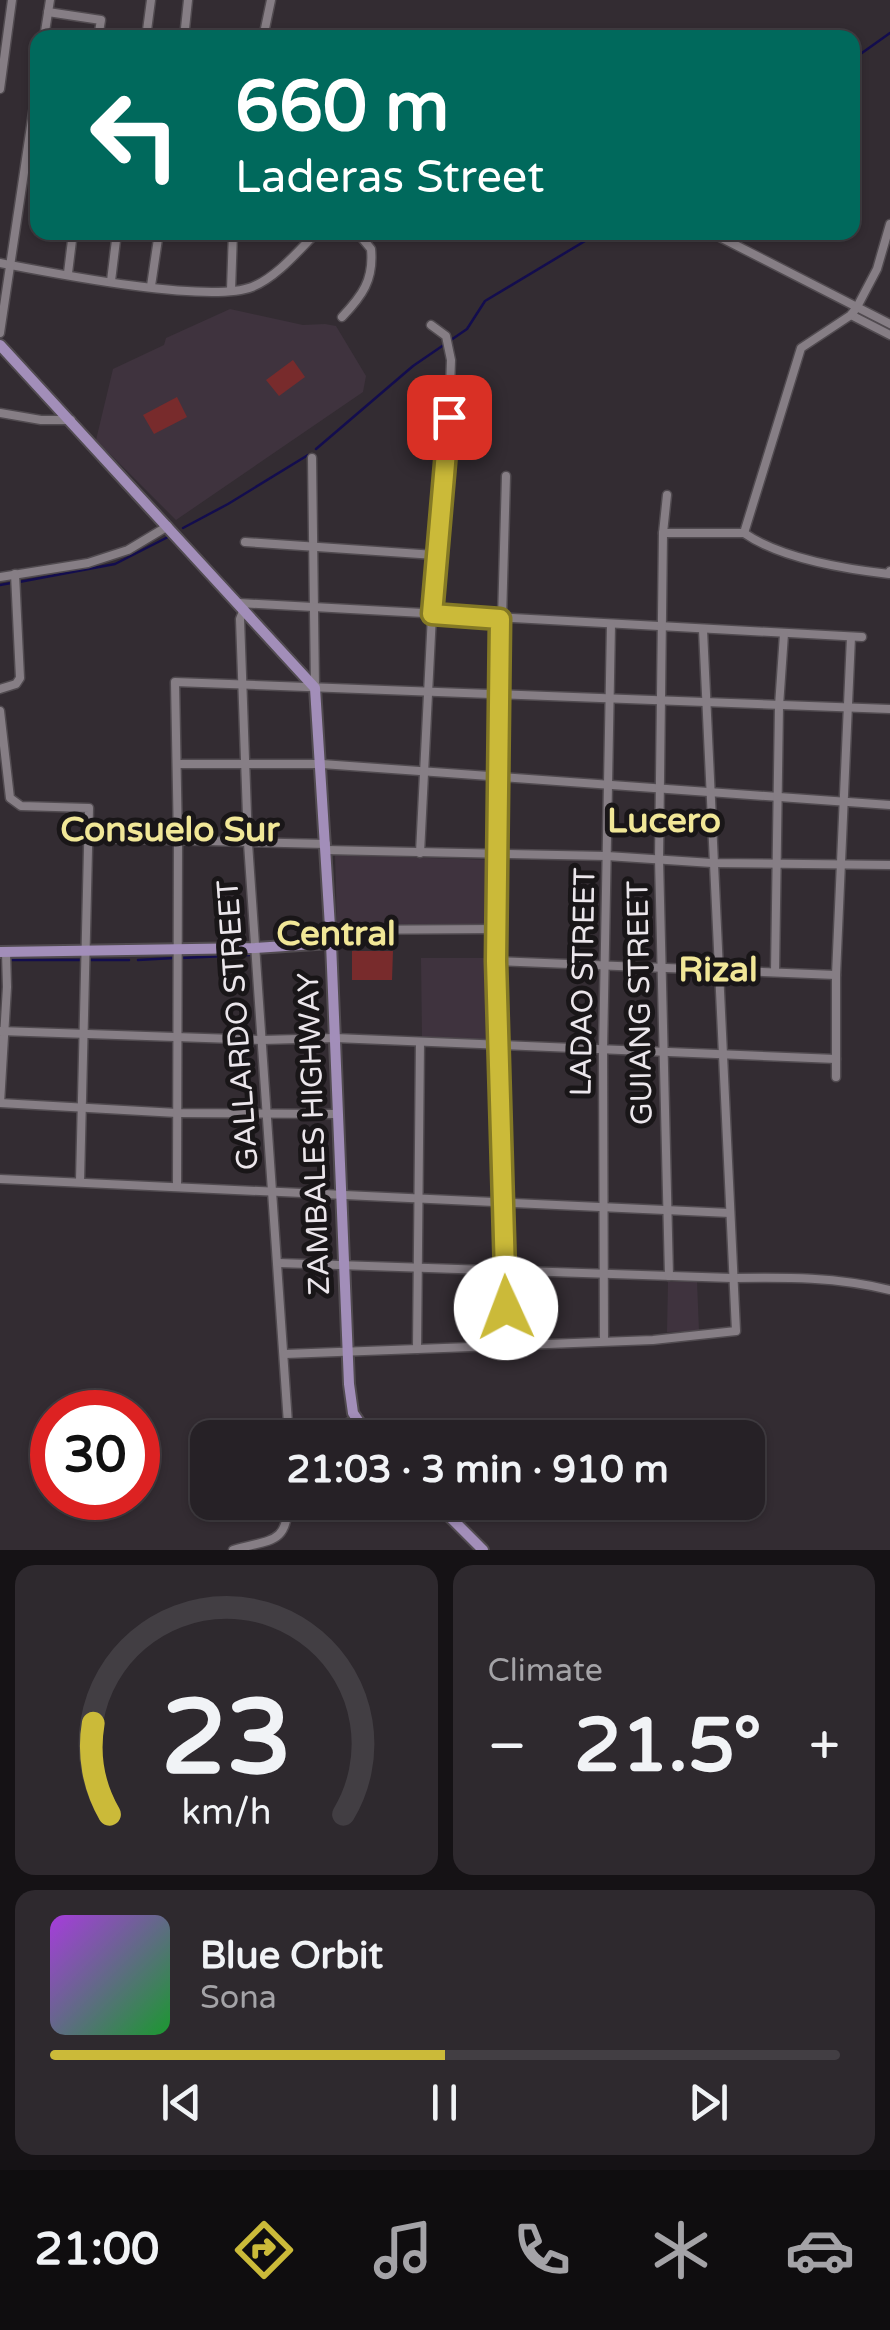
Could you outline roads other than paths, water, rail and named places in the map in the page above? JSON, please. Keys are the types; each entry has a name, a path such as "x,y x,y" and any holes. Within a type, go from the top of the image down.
{"main road":[{"path":"0,345 315,688"},
{"name":"ZAMBALES HIGHWAY","path":"315,688 331,943 347,1351 350,1400 356,1420"},
{"path":"3,952 331,943"},
{"path":"308,944 332,966"},
{"path":"452,1520 482,1550"}],"street":[{"path":"0,90 12,0"},
{"path":"45,30 50,0"},
{"path":"147,30 150,0"},
{"path":"185,30 188,0"},
{"path":"264,30 270,0"},
{"path":"48,12 101,20 99,30"},
{"path":"0,333 5,264 30,125"},
{"path":"744,532 801,348 854,311 877,269 890,224"},
{"path":"68,273 72,240"},
{"path":"111,281 117,240"},
{"path":"151,286 157,240"},
{"path":"231,290 233,240"},
{"path":"304,245 305,240"},
{"path":"5,264 187,292 231,290 253,286 309,240"},
{"path":"342,317 364,294 370,278 372,249 364,240"},
{"path":"725,240 890,335"},
{"path":"854,311 890,324"},
{"path":"420,853 436,555 448,443 448,340 431,325"},
{"path":"0,413 40,420 71,420"},
{"path":"312,458 315,688"},
{"path":"506,476 496,961 508,1346"},
{"name":"GUIANG STREET","path":"667,495 660,626 659,859 669,1276"},
{"path":"0,576 16,578 88,563 128,550 168,526"},
{"path":"663,533 744,532 758,543 785,554 873,572 889,574 890,570"},
{"path":"244,542 436,555"},
{"path":"0,689 16,684 20,678 16,578"},
{"path":"241,606 862,637"},
{"name":"GALLARDO STREET","path":"241,606 248,842 289,1420"},
{"name":"LADAO STREET","path":"604,1341 604,1051 612,624"},
{"path":"284,1354 653,1340 736,1330 703,630"},
{"path":"775,972 779,706 784,634"},
{"path":"836,1077 836,975 851,637"},
{"path":"176,1186 175,682 890,710"},
{"path":"0,711 10,798 21,806 89,808 80,1181"},
{"path":"177,764 322,764 890,806"},
{"path":"88,838 248,842 496,856 890,865"},
{"path":"330,930 496,929"},
{"path":"3,952 0,1104 177,1113 338,1114"},
{"path":"496,961 836,975"},
{"path":"3,1031 262,1040 335,1038 836,1059"},
{"path":"417,1349 420,1042"},
{"path":"0,1179 730,1213"},
{"path":"278,1264 732,1278 805,1276 852,1280 890,1290"},
{"path":"233,1550 280,1536 288,1520"}],"waterway":[{"path":"860,54 890,33"},
{"path":"316,449 413,366 467,329 485,301 587,240"},
{"path":"183,528 308,455"},
{"path":"19,582 115,564 168,537"},
{"path":"0,585 11,583"},
{"path":"181,958 249,955"},
{"path":"138,960 174,958"},
{"path":"11,960 129,960"}],"district":[{"name":"Lucero","path":"664,821"},
{"name":"Consuelo Sur","path":"170,830"},
{"name":"Central","path":"336,934"},
{"name":"Rizal","path":"718,970"}]}
